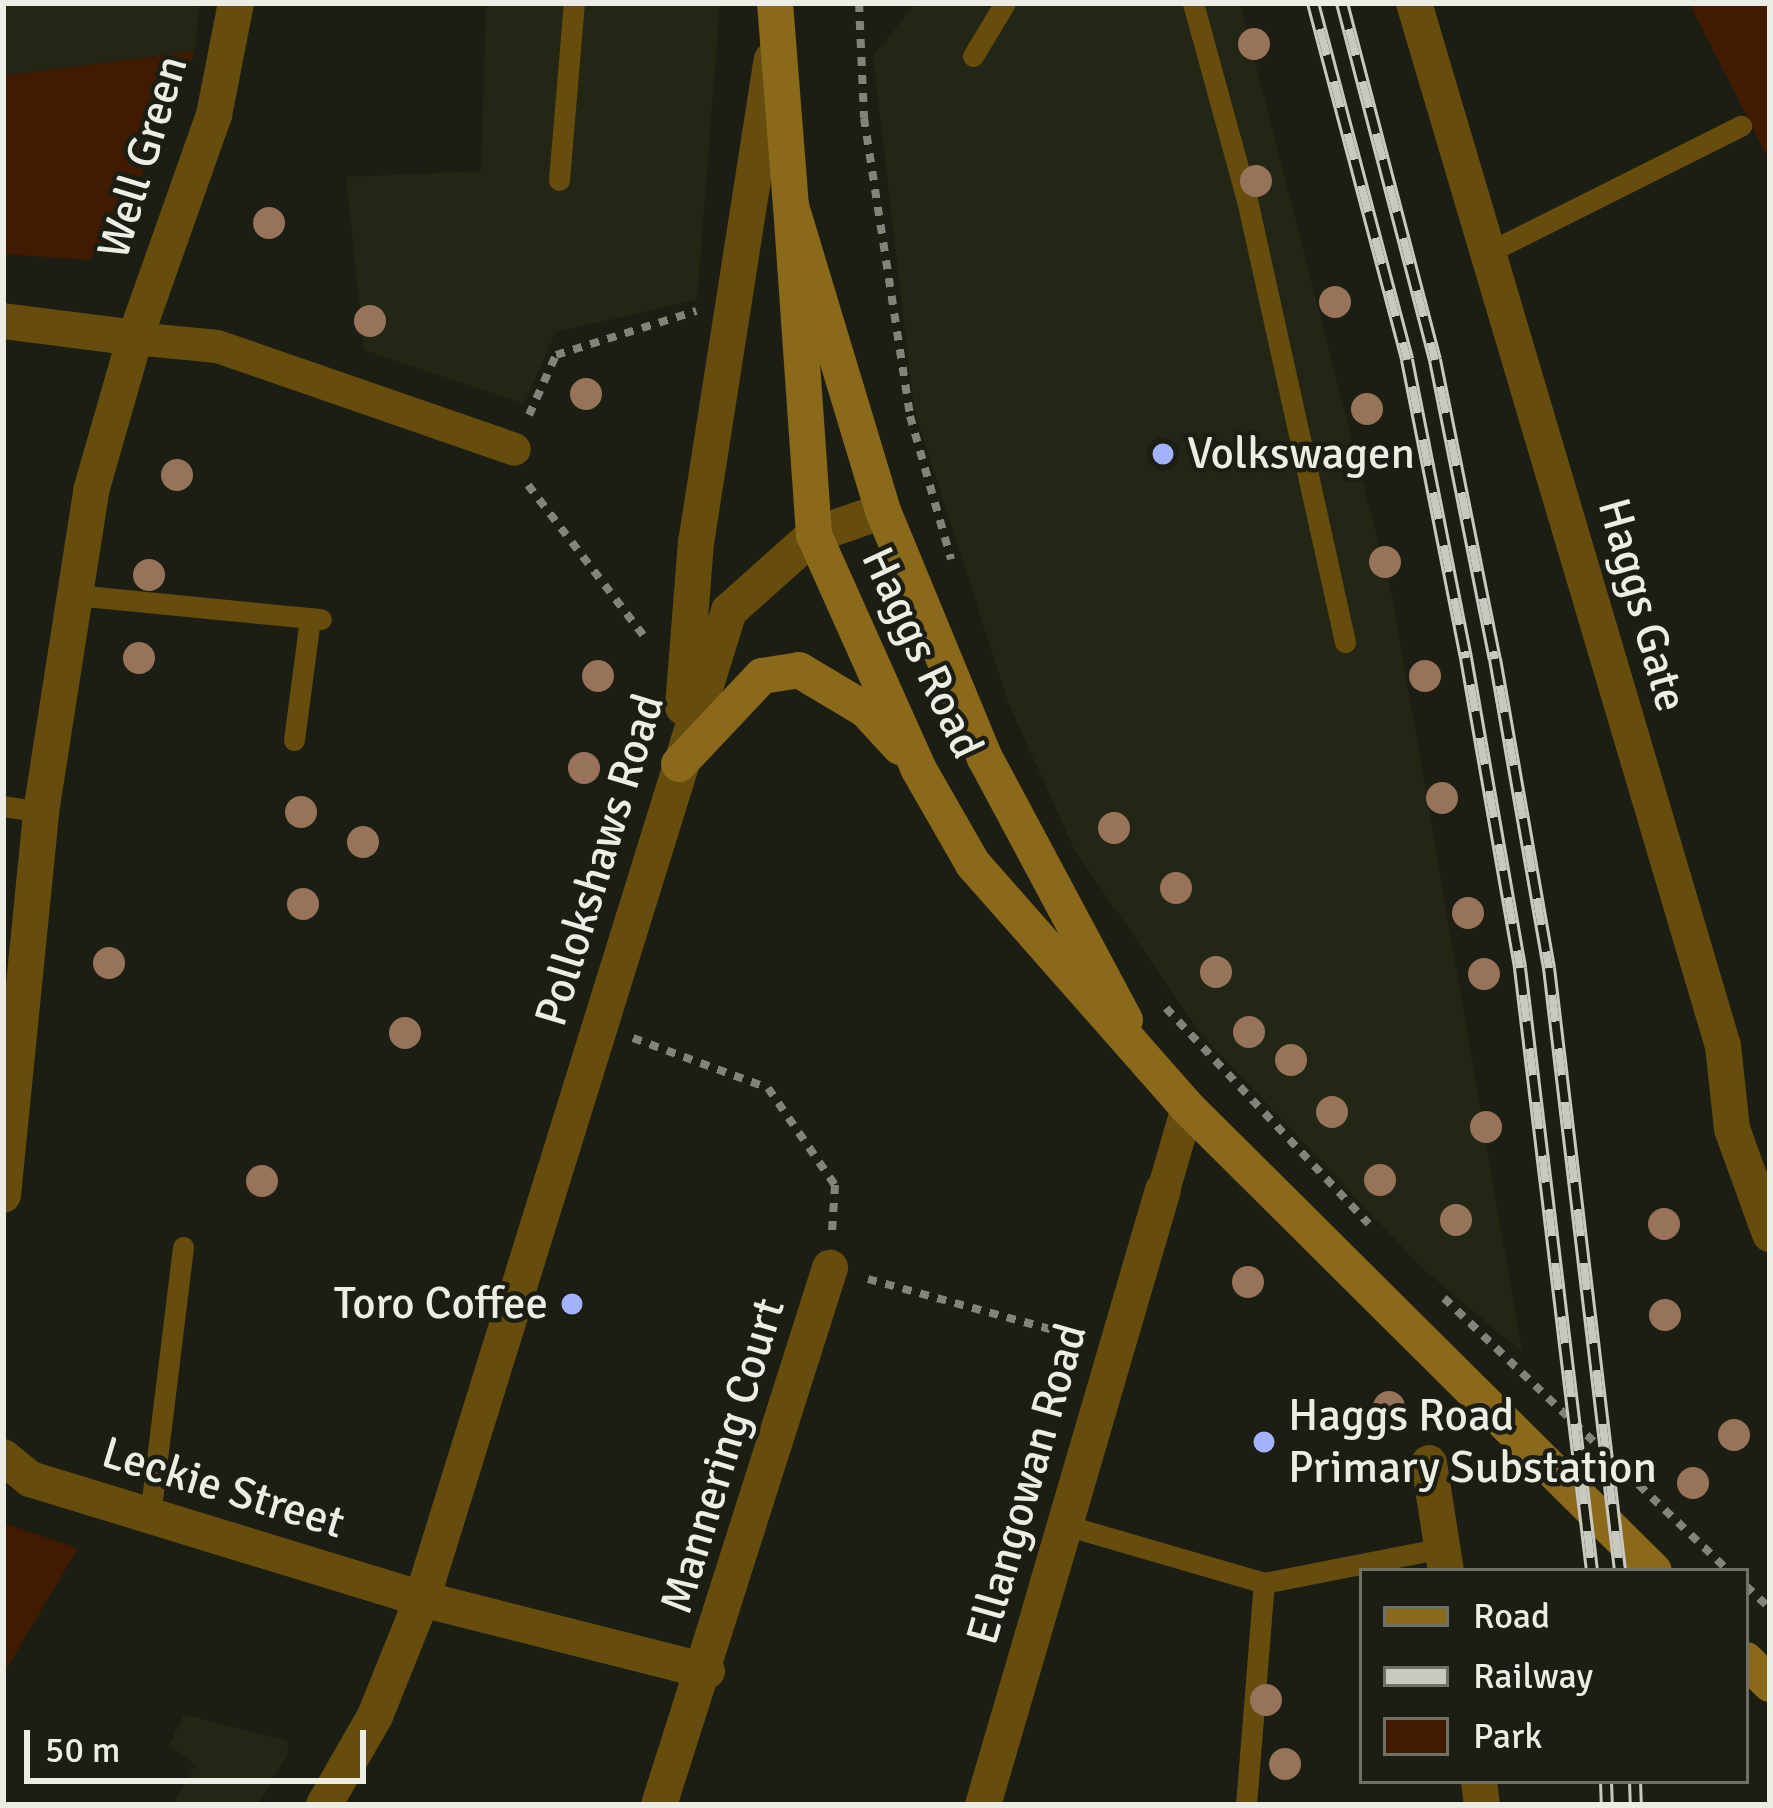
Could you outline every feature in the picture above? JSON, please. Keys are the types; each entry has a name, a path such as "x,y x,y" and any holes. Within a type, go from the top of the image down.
{"main road":[{"path":"775,3 773,50 791,206 883,511"},
{"name":"Haggs Road","path":"791,206 814,535 919,768 973,864 1016,920 1187,1107 1651,1568"},
{"name":"Haggs Road","path":"883,511 985,758 1150,1065"},
{"path":"679,764 762,676 799,670 866,710 919,768"}],"street":[{"name":"Well Green","path":"3,1195 41,812 91,491 135,338 214,115 236,3"},
{"name":"Haggs Gate","path":"1414,3 1723,1046 1732,1129 1770,1234"},
{"path":"679,764 696,543 773,50"},
{"path":"3,321 217,346 514,449"},
{"name":"Pollokshaws Road","path":"324,1805 375,1716 422,1599 729,611 814,535 883,511"},
{"path":"1163,1190 1187,1107"},
{"name":"Ellangowan Road","path":"983,1805 1163,1190"},
{"name":"Mannering Court","path":"659,1805 707,1671 830,1268"},
{"name":"Leckie Street","path":"3,1457 30,1479 422,1599"},
{"path":"1429,1463 1444,1560"},
{"name":"Mannering Court","path":"422,1599 707,1671"}],"lane":[{"path":"559,180 574,3"},
{"path":"973,56 1005,3"},
{"path":"1192,3 1247,200 1345,642"},
{"path":"1489,252 1741,126"},
{"path":"75,595 316,619 294,740"},
{"path":"3,806 41,812"},
{"path":"150,1516 183,1247"},
{"path":"1065,1525 1264,1583 1359,1571"},
{"path":"1381,1568 1444,1560"},
{"path":"1246,1805 1264,1583"}],"path":[{"path":"860,3 864,118 910,416 959,582"},
{"path":"644,635 532,496 514,449 556,355 736,299"},
{"path":"1159,1000 1375,1231"},
{"path":"598,1025 768,1088 835,1185 830,1268 1117,1348"},
{"path":"1439,1294 1726,1568"}],"shaded area":[{"path":"3,3 199,3 195,51 3,76"},
{"path":"486,3 720,3 697,300 556,332 524,404 364,350 346,177 481,171"},
{"path":"916,3 1240,3 1393,600 1522,1352 1424,1270 1200,1033 1074,849 1008,702 914,409 873,56"},
{"path":"184,1714 287,1741 288,1755 257,1805 172,1805 196,1765 169,1745"}],"green space":[{"path":"1689,3 1770,3 1770,162"},
{"path":"195,51 112,242 88,260 3,254 3,76"},
{"path":"3,1523 78,1548 3,1675"}],"railway":[{"path":"1313,3 1407,360 1466,658 1520,968 1592,1568"},
{"path":"1342,3 1435,360 1495,659 1549,968 1620,1568"},
{"path":"1606,1784 1607,1805"},
{"path":"1635,1784 1636,1805"}],"place":[{"name":"Volkswagen","path":"1163,454"},
{"name":"Toro Coffee","path":"572,1304"},
{"name":"Haggs Road Primary Substation","path":"1264,1442"}]}
